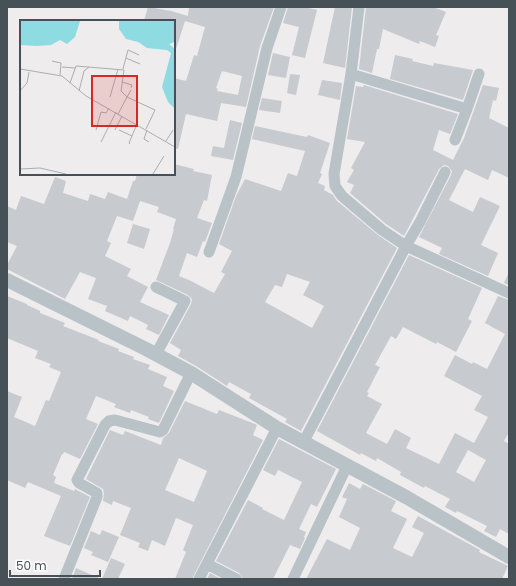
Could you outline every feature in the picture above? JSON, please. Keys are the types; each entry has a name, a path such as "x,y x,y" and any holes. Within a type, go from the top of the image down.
{"street":[{"path":"209,252 236,177 258,82 280,7"},
{"path":"359,7 351,74 334,174 335,186 342,196 382,230 406,246 509,293"},
{"path":"351,74 467,109"},
{"path":"455,140 479,74"},
{"path":"303,443 445,172"},
{"path":"7,280 191,373 277,428 406,497 509,557"},
{"path":"156,287 185,301 156,354"},
{"path":"64,579 97,497 97,493 79,483 78,480 105,425 108,421 116,420 160,432 163,430 191,373"},
{"path":"199,579 277,428"},
{"path":"293,579 347,466"},
{"path":"207,564 236,579"}],"building":[{"path":"148,7 188,16 189,7 274,7 260,46 246,107 221,103 217,121 186,114 178,149 175,149 175,78 186,81 194,55 197,56 205,27 185,21 176,49 175,20 144,20","holes":["222,71 242,76 238,95 217,91 218,89 216,88"]},
{"path":"288,7 304,7 317,10 305,58 292,55 299,27 283,23"},
{"path":"335,7 352,7 345,68 323,63"},
{"path":"366,7 433,7 446,12 436,35 439,36 435,47 420,41 419,44 383,29 372,73 359,69"},
{"path":"273,53 290,57 286,78 268,75"},
{"path":"395,55 433,66 434,63 473,70 463,100 390,79"},
{"path":"290,74 300,75 296,95 287,93"},
{"path":"322,80 342,83 340,100 318,95"},
{"path":"364,85 458,114 450,134 439,130 433,150 453,160 464,138 483,85 499,88 496,101 493,100 489,118 509,128 509,178 492,170 488,180 465,169 449,200 473,212 480,197 500,206 481,245 498,253 488,276 439,254 442,248 419,237 451,175 452,171 448,166 444,165 439,169 404,236 386,224 350,193 354,185 347,182 354,170 351,168 365,142 347,139 356,86 363,87"},
{"path":"262,98 282,101 280,113 259,110"},
{"path":"230,120 242,123 233,160 211,156 213,146 224,148"},
{"path":"255,126 307,137 308,135 330,143 320,173 322,174 318,183 325,186 324,190 333,195 337,201 378,235 397,248 301,431 285,422 287,419 249,398 251,394 229,382 227,386 178,356 181,350 170,343 192,300 188,295 156,280 170,243 176,219 157,212 159,207 140,201 133,221 117,216 107,241 111,243 105,256 131,269 127,276 148,287 140,302 169,315 159,335 146,329 148,325 130,316 128,321 105,311 107,306 88,299 96,278 80,272 65,299 7,269 7,265 17,246 7,242 7,206 16,210 21,196 44,204 55,177 66,181 63,193 88,201 90,194 105,199 108,192 127,199 137,175 175,175 175,164 194,169 193,171 212,175 207,201 204,200 197,218 212,223 205,242 203,241 197,257 187,253 179,276 214,293 225,274 221,272 232,251 219,244 236,196 245,179 281,191 288,173 297,176 305,151 252,139","holes":["287,274 310,282 303,295 324,306 312,328 265,302 275,285 282,287"]},
{"path":"133,224 150,229 144,249 127,243"},
{"path":"409,255 482,288 468,319 472,321 456,352 437,342 436,344 403,327 396,339 391,336 375,365 380,367 367,392 369,393 367,396 382,404 366,433 387,444 395,429 411,438 406,448 439,464 455,433 474,443 488,417 474,410 482,396 444,376 455,355 472,364 473,362 487,369 505,334 485,323 498,296 509,300 509,432 504,441 509,444 509,534 500,529 496,537 484,531 487,526 457,511 456,513 445,507 450,499 425,486 424,488 400,475 401,472 377,458 376,461 361,453 360,455 317,431","holes":["468,450 486,460 474,482 456,472"]},
{"path":"509,272 509,285 504,283"},
{"path":"7,296 27,304 40,311 40,313 65,323 63,326 99,340 98,341 119,349 118,351 134,357 133,359 150,365 148,369 167,377 163,386 174,391 159,423 148,419 149,417 131,410 130,413 114,407 116,404 96,396 86,419 98,424 80,459 64,452 53,475 56,477 54,483 74,491 75,489 90,497 70,546 44,536 61,496 28,482 25,488 7,480 7,391 22,397 14,417 35,426 46,400 49,401 61,372 49,367 51,364 35,358 38,351 7,338"},
{"path":"185,401 217,414 219,410 257,425 253,435 263,440 192,579 175,579 186,552 183,550 193,525 176,518 165,546 152,540 148,551 138,547 140,543 120,535 131,508 113,501 112,505 103,501 103,489 86,479 110,430 123,435 125,431 161,445 163,438 169,433","holes":["179,458 207,471 194,502 165,490"]},
{"path":"279,439 336,469 317,507 311,504 299,529 306,532 300,549 290,545 273,579 243,579 239,573 216,561 248,500 284,520 302,482 278,470 275,476 263,470"},
{"path":"349,483 360,489 363,484 396,501 391,511 407,519 393,548 412,557 424,533 412,527 418,516 480,550 479,552 508,566 502,579 306,579 327,539 350,550 360,528 339,517 347,499 342,497"},
{"path":"102,530 119,537 108,562 91,555 93,552 84,548 91,531 100,535"},
{"path":"111,558 125,564 118,579 102,579"},
{"path":"76,568 101,579 72,579"},
{"path":"210,573 221,579 207,579"}]}
